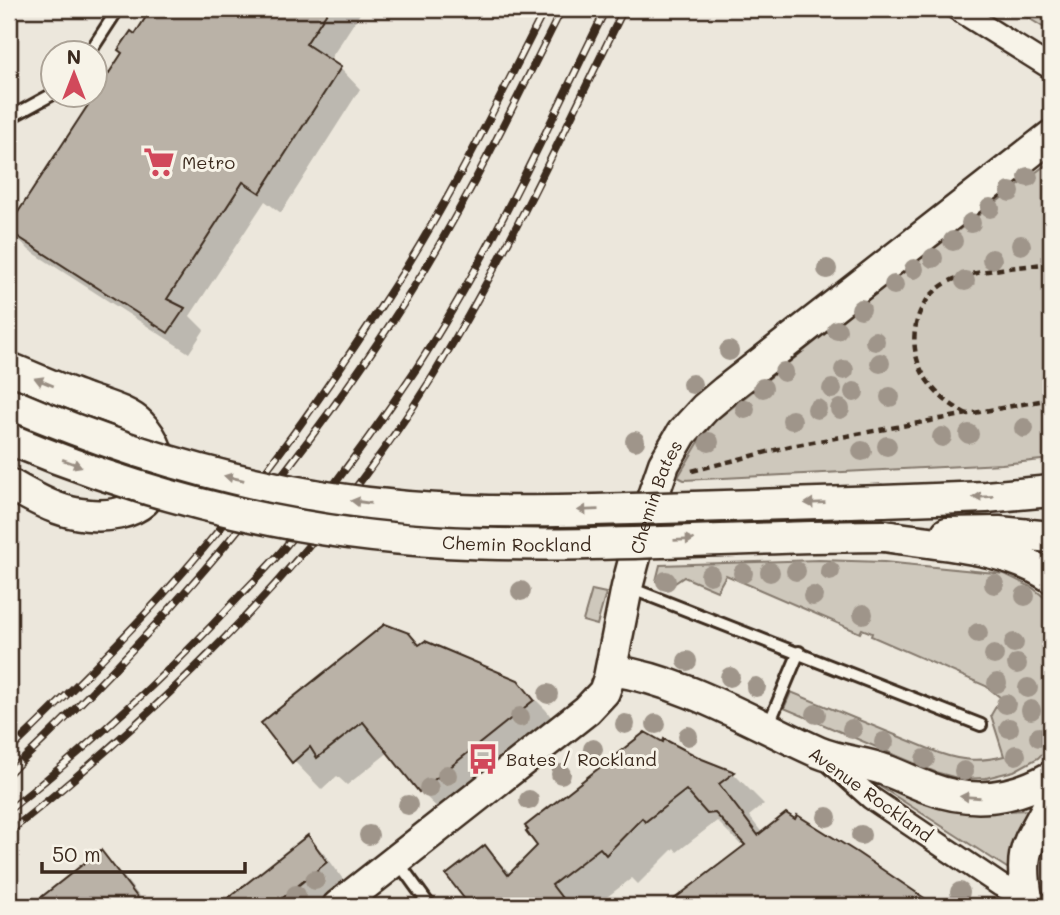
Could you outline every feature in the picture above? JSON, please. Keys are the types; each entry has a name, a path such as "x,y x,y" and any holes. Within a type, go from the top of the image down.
{"street":[{"path":"957,9 1051,68"},
{"name":"Chemin Bates","path":"338,906 593,704 604,692 611,670 627,587 659,479 676,443 691,423 736,382 1051,136"},
{"path":"9,368 139,422 153,441 172,454 149,495 136,507 120,513 97,515 59,509 9,484"},
{"name":"Chemin Rockland","path":"9,403 93,437 186,467 367,503 524,512 986,497 1051,491"},
{"name":"Chemin Rockland","path":"9,439 114,478 195,502 295,524 357,534 492,544 884,536"},
{"path":"884,536 999,532 1051,537"},
{"path":"884,536 954,546 1009,558 1051,577"},
{"name":"Avenue Rockland","path":"611,670 659,681 768,726 820,753 871,798 1000,885 1035,902"},
{"path":"820,753 886,770 935,790 968,797 1016,793 1051,777"},
{"path":"1035,902 1023,875 1025,853 1051,800"}],"lane":[{"path":"99,38 118,9"},
{"path":"9,118 38,102"},
{"path":"627,587 981,725"},
{"path":"768,726 799,652"},
{"path":"396,860 430,906"}],"path":[{"path":"967,414 943,398 922,372 915,354 914,342 920,312 937,288 956,278 1051,262"},
{"path":"689,472 791,446 1051,399"}],"shaded area":[{"path":"1014,9 1039,9 1051,16 1051,32"},
{"path":"1051,161 1051,459 1002,464 684,480 678,477 715,421 912,265"},
{"path":"819,560 884,562 1005,574 1033,588 1051,603 1051,745 1038,758 1014,771 986,778 961,779 935,772 784,708 791,692 939,753 955,758 979,760 1004,756 991,715 1001,698 986,686 871,636 872,633 862,629 860,633 726,575 717,591 684,577 666,589 656,581 660,565"},
{"path":"592,590 606,593 597,625 583,621"},
{"path":"884,783 974,812 1030,810 1010,867 1007,868 881,787"}],"building":[{"path":"151,9 329,9 306,44 341,67 260,193 243,182 167,299 185,308 168,333 9,231 9,226 86,108 108,108 108,74 122,53 118,50 131,31 135,34"},
{"path":"385,624 409,633 419,645 425,641 518,680 534,700 419,792 363,722 317,758 310,747 292,763 261,723"},
{"path":"645,732 735,772 719,784 758,835 786,813 795,819 797,815 936,906 665,906 745,845 715,813 707,814 686,790 645,822 642,818 606,855 600,848 552,885 568,906 470,906 446,875 485,845 508,875 537,846 525,826"},
{"path":"308,835 327,862 273,906 218,906"},
{"path":"101,850 144,906 30,906"}],"railway":[{"path":"9,751 157,602 229,518 326,389 434,220 545,9"},
{"path":"9,773 171,608 270,491 317,430 404,303 447,231 562,9"},
{"path":"9,810 126,710 208,630 281,552 351,462 416,369 468,282 516,192 606,9"},
{"path":"9,832 69,783 185,678 293,564 343,504 390,441 433,376 485,286 624,9"}],"place":[{"name":"Metro","path":"159,162"},
{"name":"Bates / Rockland","path":"483,759"}]}
